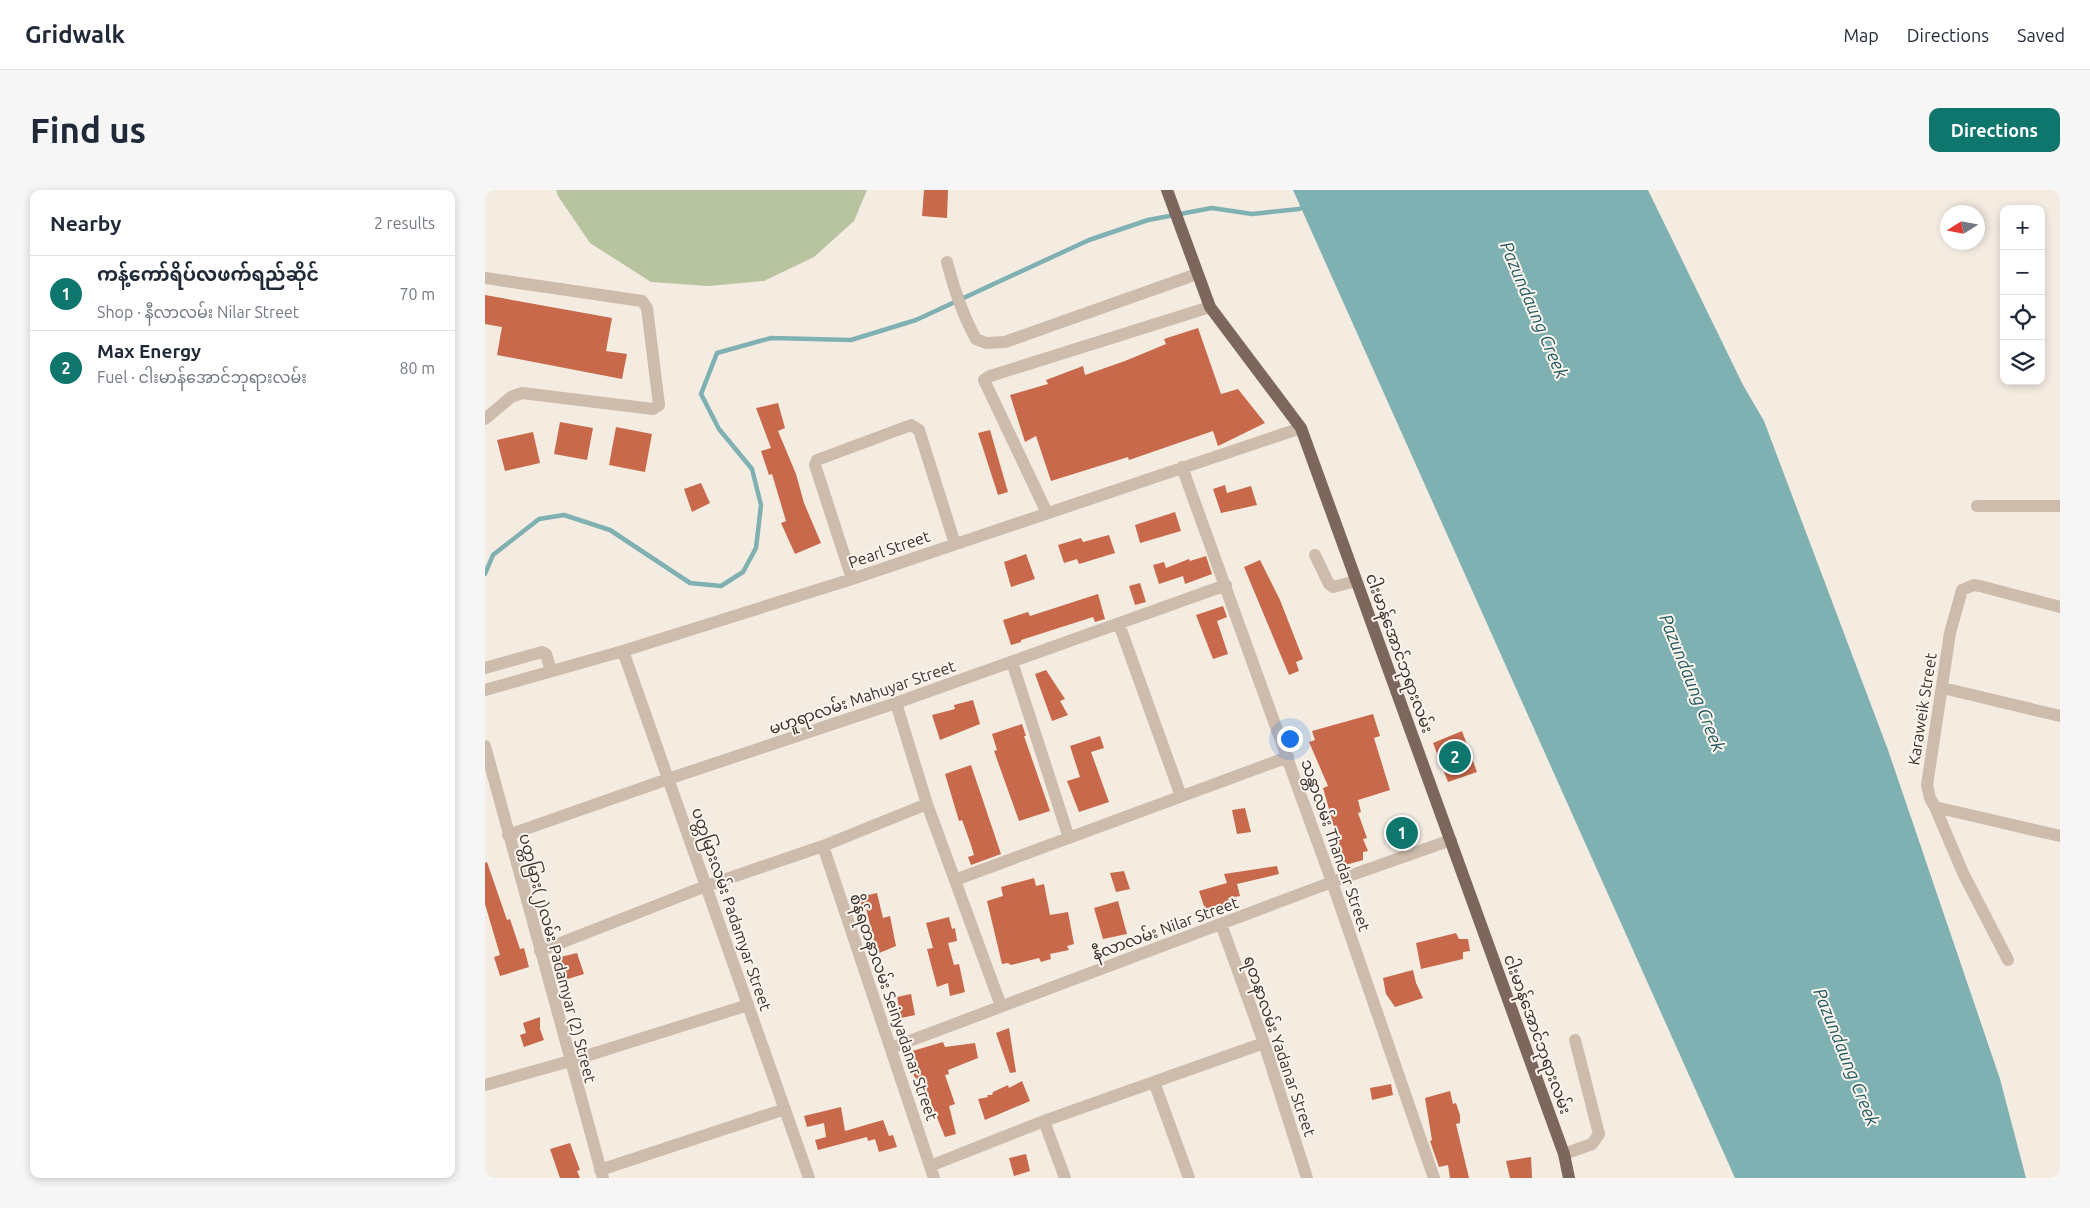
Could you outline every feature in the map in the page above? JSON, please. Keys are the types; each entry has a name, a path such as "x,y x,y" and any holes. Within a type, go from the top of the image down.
{"main road":[{"name":"ငါးမာန်အောင်ဘုရားလမ်း","path":"1167,190 1209,307 1301,428 1564,1154 1569,1178"}],"street":[{"path":"947,262 960,308 976,339 987,343 1005,342 1197,274"},
{"path":"485,278 642,301 647,308 659,405 653,409 522,393 511,397 485,419"},
{"path":"1047,513 985,380 989,376 1209,307"},
{"path":"852,579 815,465 817,460 911,426 919,430 955,544"},
{"name":"Pearl Street","path":"485,690 623,651 852,579 1301,428"},
{"name":"သန္တာလမ်း Thandar Street","path":"1183,467 1288,757 1434,1178"},
{"path":"1977,506 2060,506"},
{"path":"1315,555 1329,584 1333,587 1356,581"},
{"name":"မဟူရာလမ်း Mahuyar Street","path":"508,835 668,778 897,704 1227,585"},
{"name":"Karaweik Street","path":"2008,960 1963,873 1930,798 1927,785 1930,758 1943,688 1949,633 1961,592 1965,587 1980,586 2060,606"},
{"path":"1119,624 1181,796"},
{"name":"ပတ္တမြားလမ်း Padamyar Street","path":"623,651 809,1178"},
{"path":"485,668 542,652 545,654 551,671"},
{"path":"1012,662 1069,838"},
{"path":"1943,688 2060,716"},
{"path":"897,704 927,804 1001,1006"},
{"name":"ပတ္တမြား(၂)လမ်း Padamyar (2) Street","path":"485,746 601,1174"},
{"path":"955,880 1288,757"},
{"path":"540,951 706,886 823,846 927,804"},
{"path":"1935,806 2060,836"},
{"name":"နီလာလမ်း Nilar Street","path":"891,1048 1332,882 1451,840"},
{"name":"စိန်ရတနာလမ်း Seinyadanar Street","path":"823,846 932,1172"},
{"name":"ရတနာလမ်း Yadanar Street","path":"1221,924 1263,1042 1307,1178"},
{"path":"485,1085 570,1061 748,1005"},
{"path":"1564,1154 1592,1144 1599,1134 1575,1040"},
{"path":"932,1172 1045,1121 1263,1042"},
{"path":"1154,1082 1189,1178"},
{"path":"601,1174 785,1109"},
{"path":"1045,1121 1065,1178"}],"green space":[{"path":"556,190 867,190 854,221 814,257 764,281 708,286 651,282 590,243 558,196"}],"water":[{"name":"Pazundaung Creek","path":"1293,190 1648,190 1743,385 1764,421 1888,750 2000,1079 2026,1178 1735,1178"}],"building":[{"path":"924,190 948,190 947,218 922,216"},
{"path":"485,295 612,318 606,351 627,354 622,379 497,355 502,327 485,324"},
{"path":"1198,328 1221,394 1238,389 1265,423 1218,446 1213,431 1129,460 1128,457 1051,481 1036,436 1025,442 1010,395 1048,384 1046,380 1083,366 1085,375 1125,361 1166,344 1164,339"},
{"path":"778,403 785,428 778,431 796,474 804,503 821,543 795,554 781,523 786,521 772,474 769,475 761,451 771,448 756,408"},
{"path":"560,422 593,428 587,460 554,454"},
{"path":"616,427 652,434 645,472 609,465"},
{"path":"990,430 1008,492 998,495 978,433"},
{"path":"533,432 540,463 505,471 497,440"},
{"path":"701,483 710,503 692,512 684,489"},
{"path":"1225,485 1227,493 1251,486 1257,505 1221,513 1213,489"},
{"path":"1175,512 1181,531 1140,543 1135,525"},
{"path":"1109,535 1115,553 1079,564 1077,559 1064,563 1058,545 1081,538 1083,542"},
{"path":"1026,554 1035,579 1011,587 1004,562"},
{"path":"1206,556 1212,574 1185,584 1183,576 1159,584 1153,565 1164,562 1166,568 1189,559 1190,561"},
{"path":"1260,560 1280,600 1303,659 1296,662 1299,671 1289,675 1244,567"},
{"path":"1140,583 1146,602 1135,605 1129,586"},
{"path":"1098,594 1105,619 1095,622 1093,617 1021,640 1021,642 1011,645 1003,620 1028,612 1030,616"},
{"path":"1223,606 1227,617 1217,621 1228,654 1213,659 1196,615"},
{"path":"1046,670 1065,699 1060,701 1068,715 1052,721 1035,674"},
{"path":"973,700 980,724 940,740 932,715 955,709 954,705"},
{"path":"1373,714 1380,736 1374,738 1390,790 1358,800 1361,812 1358,813 1367,838 1363,839 1368,851 1363,852 1363,860 1342,866 1337,849 1340,848 1323,788 1328,786 1309,742 1315,740 1312,731"},
{"path":"1022,724 1026,736 1024,736 1050,811 1019,821 994,751 997,750 992,734"},
{"path":"1462,731 1477,772 1448,782 1433,743"},
{"path":"1100,736 1104,748 1091,752 1109,802 1079,812 1067,781 1080,777 1070,746"},
{"path":"971,765 1001,854 971,865 968,857 974,855 962,820 959,821 945,774"},
{"path":"1245,808 1251,832 1237,834 1232,810"},
{"path":"487,862 507,920 510,919 520,949 524,948 529,967 500,976 494,957 500,955 485,904 485,863"},
{"path":"1277,866 1279,874 1237,884 1240,896 1228,898 1230,904 1206,912 1199,891 1227,883 1224,874"},
{"path":"1124,871 1130,889 1116,892 1110,873"},
{"path":"1034,878 1036,886 1044,884 1050,915 1068,912 1074,944 1067,946 1069,950 1050,954 1051,959 1041,962 1039,958 1011,965 1008,963 1002,964 987,901 1003,896 1001,887"},
{"path":"877,893 883,918 890,916 896,946 877,954 866,908 862,909 859,897"},
{"path":"1118,901 1127,934 1103,939 1094,908"},
{"path":"949,917 952,929 955,928 957,941 948,943 954,965 959,964 965,992 950,996 948,983 937,987 927,949 933,948 926,923"},
{"path":"1456,933 1459,939 1468,939 1470,951 1463,952 1463,959 1421,969 1416,943"},
{"path":"577,953 584,974 558,982 552,959"},
{"path":"1413,970 1416,983 1423,998 1395,1007 1386,994 1383,978"},
{"path":"911,994 915,1015 901,1018 897,997"},
{"path":"540,1017 540,1029 544,1040 524,1047 520,1035 526,1033 523,1023"},
{"path":"1009,1028 1016,1072 1010,1073 996,1033"},
{"path":"943,1042 945,1047 975,1043 978,1058 948,1070 949,1074 945,1075 955,1104 949,1106 956,1134 945,1137 927,1093 914,1076 909,1052"},
{"path":"1022,1081 1030,1101 985,1120 978,1099 988,1097 987,1095 992,1095 993,1092 1008,1085 1009,1088"},
{"path":"1391,1084 1393,1095 1372,1100 1370,1088"},
{"path":"1450,1091 1453,1104 1456,1103 1460,1115 1460,1123 1456,1124 1469,1178 1450,1178 1448,1165 1439,1167 1430,1141 1432,1140 1425,1098"},
{"path":"841,1107 845,1131 883,1120 889,1136 893,1135 897,1147 879,1152 875,1139 868,1141 867,1137 818,1150 815,1140 826,1137 824,1123 807,1127 804,1116"},
{"path":"570,1143 580,1170 577,1171 580,1178 560,1178 550,1149"},
{"path":"1026,1154 1030,1171 1014,1176 1009,1158"},
{"path":"1531,1157 1532,1178 1510,1178 1506,1161"}],"waterway":[{"path":"485,574 493,555 539,519 564,515 610,530 690,583 721,586 743,572 756,548 761,505 752,469 719,429 701,394 717,353 771,338 851,340 916,320 1089,240 1148,220 1212,208 1252,214 1299,209 1306,206"}],"place":[{"name":"Max Energy","path":"1455,757"},
{"name":"ကန့်ကော်ရိပ်လဖက်ရည်ဆိုင်","path":"1402,833"}]}
